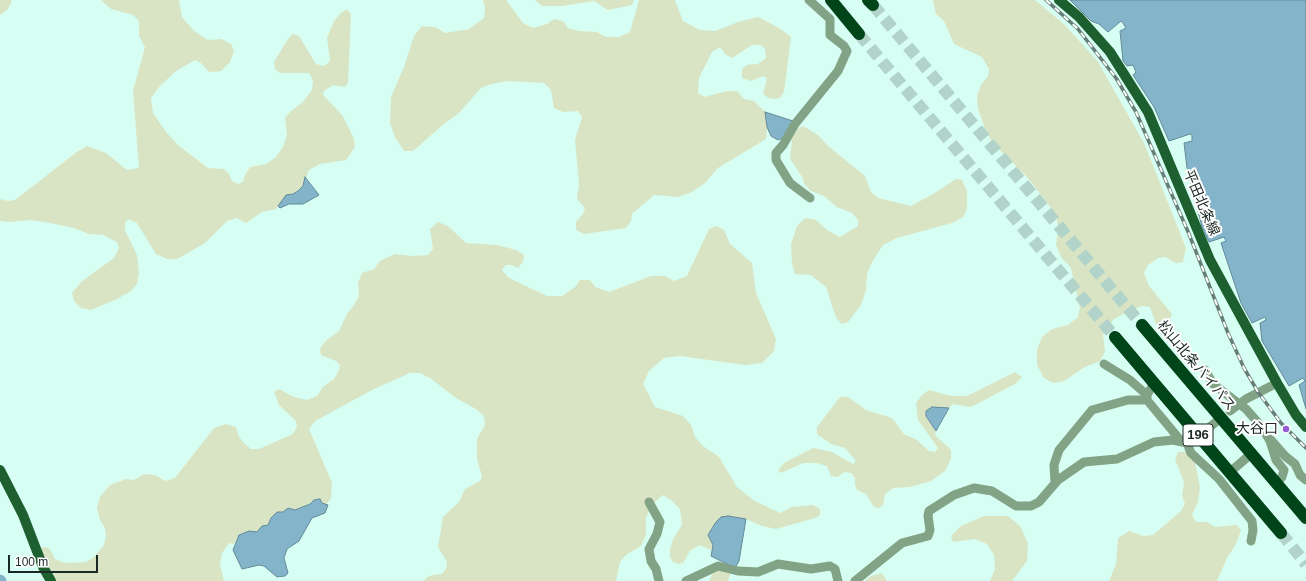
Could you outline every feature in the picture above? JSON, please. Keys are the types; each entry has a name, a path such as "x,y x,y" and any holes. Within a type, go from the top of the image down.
{"highway":[{"path":"831,0 859,34"},
{"name":"松山北条バイパス","path":"1142,325 1306,518"},
{"name":"196","path":"1115,337 1280,533"}],"main road":[{"name":"平田北条線","path":"1058,0 1079,17 1110,52 1148,112 1210,260 1277,383 1296,415 1306,427"},
{"path":"0,470 23,515 43,567 51,581"}],"street":[{"path":"809,0 830,19 830,35 848,51 838,71 795,124 783,145 776,153 776,160 790,183 810,198"},
{"path":"1104,364 1130,380 1186,441 1191,453 1219,479 1252,521 1253,530 1251,541"},
{"path":"1205,370 1213,384 1257,419 1266,434 1284,456 1292,461 1300,475 1306,480"},
{"path":"1147,397 1154,383"},
{"path":"1230,411 1246,399 1277,383"},
{"path":"1055,483 1054,465 1059,450 1092,410 1128,400 1147,397"},
{"path":"1202,433 1216,422"},
{"path":"1266,434 1273,454 1284,470 1282,477 1276,484"},
{"path":"855,581 902,543 928,536 930,530 929,511 954,495 974,488 986,490 999,495 1016,506 1024,507 1039,502 1055,483 1084,462 1117,459 1154,442 1173,440 1186,441"},
{"path":"1230,472 1251,454"},
{"path":"649,502 660,522 657,534 649,549 651,561 656,569 659,581"},
{"path":"686,581 718,566 738,571 758,572 778,564 811,569 830,566 835,570 838,581"}],"green space":[{"path":"0,0 11,0 11,3 7,10 0,15"},
{"path":"101,0 179,0 182,17 194,31 208,40 221,39 231,44 234,51 230,62 221,71 209,72 201,63 195,60 176,71 159,87 151,98 153,113 166,132 179,146 208,168 224,169 229,174 232,181 238,184 243,182 250,167 266,164 276,157 283,147 287,135 285,118 291,111 302,103 312,90 313,80 309,73 280,73 275,69 274,62 288,39 293,34 299,36 316,64 324,66 330,61 327,38 334,21 347,9 351,14 348,83 345,87 333,85 324,91 323,95 343,116 354,139 355,147 346,160 320,164 309,170 303,186 293,194 286,195 276,209 262,212 246,223 236,218 227,221 205,243 177,259 167,259 156,254 137,223 128,219 125,223 125,230 137,255 139,273 137,284 131,291 117,299 91,310 81,308 74,301 72,293 81,282 114,258 119,248 117,242 103,235 89,234 74,228 50,223 32,220 8,222 0,221 0,199 8,201 15,200 78,151 87,146 106,153 127,170 139,168 133,91 145,47 139,36 139,21 133,15 111,9"},
{"path":"483,0 506,0 523,23 533,28 547,24 554,19 563,21 568,28 579,31 597,32 606,37 619,37 630,32 639,0 675,0 683,21 700,30 715,31 738,22 758,17 779,28 791,37 784,92 780,98 768,98 763,93 767,79 764,76 751,81 742,78 742,69 747,65 758,64 766,58 765,49 761,45 752,45 732,58 725,54 720,47 712,52 699,78 698,93 704,97 727,91 737,91 744,99 754,101 765,112 767,127 766,139 718,168 705,183 692,192 678,197 654,195 632,214 631,221 626,228 584,234 576,230 576,222 583,214 585,208 577,199 579,184 575,140 582,117 578,111 563,112 554,108 551,90 544,83 508,81 491,84 481,88 458,114 446,122 413,151 404,151 395,137 390,123 391,97 404,67 414,36 422,26 435,27 445,33 469,29 484,18 485,7"},
{"path":"535,0 634,0 632,5 608,10 594,1 563,6 542,6"},
{"path":"933,0 1035,0 1065,25 1098,62 1144,143 1186,248 1183,262 1176,263 1165,257 1158,258 1148,265 1144,273 1149,286 1172,314 1168,323 1162,326 1156,324 1150,307 1142,306 1114,319 1104,331 1105,352 1100,361 1083,368 1064,381 1053,383 1044,378 1037,365 1037,350 1042,337 1052,329 1068,325 1078,317 1080,308 1071,268 1061,257 1056,245 1058,232 1057,216 1027,177 995,145 987,134 978,109 977,96 981,85 988,76 989,69 982,57 954,44 944,21 936,14"},
{"path":"803,126 818,135 828,146 865,176 871,192 878,198 911,206 956,179 962,180 967,191 967,208 963,217 952,223 897,238 883,245 872,262 867,274 866,290 861,305 848,322 842,324 836,318 826,287 811,275 795,274 792,263 791,244 797,226 805,218 816,220 827,230 840,237 858,226 858,220 852,213 837,207 824,196 811,191 804,184 803,178 790,159 792,139 798,129"},
{"path":"438,222 448,226 466,243 497,245 516,250 524,255 523,262 518,268 511,265 506,265 502,270 509,278 547,296 562,296 575,287 580,280 590,280 595,287 609,292 651,276 665,276 674,281 687,276 709,229 717,226 724,230 730,244 752,263 756,293 776,339 774,351 762,363 745,365 680,356 664,358 649,371 643,384 655,407 683,416 691,425 695,437 703,446 719,457 737,487 755,501 780,513 792,507 813,505 820,509 820,515 815,518 776,529 762,526 746,519 728,516 710,538 713,545 711,550 699,545 690,551 683,563 679,564 673,562 670,557 670,549 673,539 682,525 680,509 671,500 663,495 654,503 646,517 646,535 641,546 626,555 620,562 616,581 424,581 427,577 442,574 446,569 447,562 438,547 443,517 459,502 465,489 480,481 482,476 477,459 477,439 485,425 484,416 476,409 456,398 430,378 420,373 410,373 372,390 315,421 309,429 332,483 331,499 326,504 322,503 320,499 314,500 305,506 271,518 268,525 262,526 257,532 239,535 234,544 229,543 222,553 220,565 224,581 57,581 41,553 42,547 49,548 55,559 65,563 86,562 94,557 104,545 106,536 105,528 100,520 97,508 100,497 110,485 126,479 134,480 144,474 155,475 165,481 175,478 214,428 226,424 236,427 239,437 251,449 259,449 293,434 297,427 296,421 279,405 274,392 279,389 294,397 307,400 317,396 323,387 334,379 340,365 336,361 321,355 320,348 327,340 339,331 347,314 354,305 359,296 358,283 362,273 374,269 380,261 395,254 413,256 428,255 433,249 430,229"},
{"path":"1015,372 1022,377 1015,384 971,407 952,404 949,408 932,407 926,416 936,431 935,435 951,450 951,459 945,471 931,481 910,487 893,488 885,494 883,505 879,508 874,507 866,494 857,490 855,478 851,473 844,472 838,477 831,476 827,466 817,463 803,463 781,473 778,470 784,463 813,448 832,452 853,464 856,461 845,448 831,444 817,434 817,427 840,397 848,397 866,410 892,418 904,434 917,440 929,451 935,452 938,448 918,420 916,403 922,395 929,390 951,396 967,396"},
{"path":"1178,452 1186,452 1195,462 1200,488 1198,502 1192,515 1196,522 1207,522 1215,527 1237,525 1241,530 1236,544 1227,558 1217,581 1109,581 1116,564 1118,538 1129,531 1143,536 1153,535 1181,511 1185,504 1182,495 1184,482 1175,459"},
{"path":"984,516 1008,516 1020,526 1028,543 1027,561 1012,581 990,581 995,569 994,555 987,544 975,539 953,542 951,536 961,526"},
{"path":"719,561 732,568 728,581 709,581"},
{"path":"882,573 887,581 865,581 871,576"}],"water":[{"path":"1070,0 1306,0 1306,409 1299,385 1305,381 1303,378 1289,386 1262,341 1260,323 1266,320 1265,317 1252,323 1241,303 1221,243 1226,241 1224,237 1209,242 1202,227 1187,168 1184,143 1192,141 1192,135 1190,134 1169,141 1154,107 1133,75 1136,72 1133,65 1127,66 1123,61 1120,31 1126,28 1123,23 1121,21 1108,32 1099,24 1091,21"},
{"path":"765,112 793,121 785,137 778,140 771,136 767,127"},
{"path":"305,177 319,195 303,204 289,204 280,208 278,206 286,195 293,194 303,186"},
{"path":"932,407 949,408 936,431 926,416 926,411"},
{"path":"320,499 322,503 328,505 325,513 312,518 299,541 287,549 284,558 288,573 285,576 277,577 264,566 259,565 242,569 233,550 239,535 249,531 257,532 262,526 268,525 271,518 277,512 283,512 288,508 295,510 310,504 314,500"},
{"path":"728,516 746,519 739,561 735,568 711,556 713,545 708,535 721,517"}],"tunnel":[{"path":"873,5 1142,325"},
{"path":"859,34 1115,337"},
{"path":"1281,533 1306,564"}],"railway":[{"path":"1046,0 1078,29 1116,78 1136,112 1189,234 1228,333 1244,368 1258,392 1281,423 1306,448"}],"place":[{"name":"大谷口","path":"1286,429"}]}
